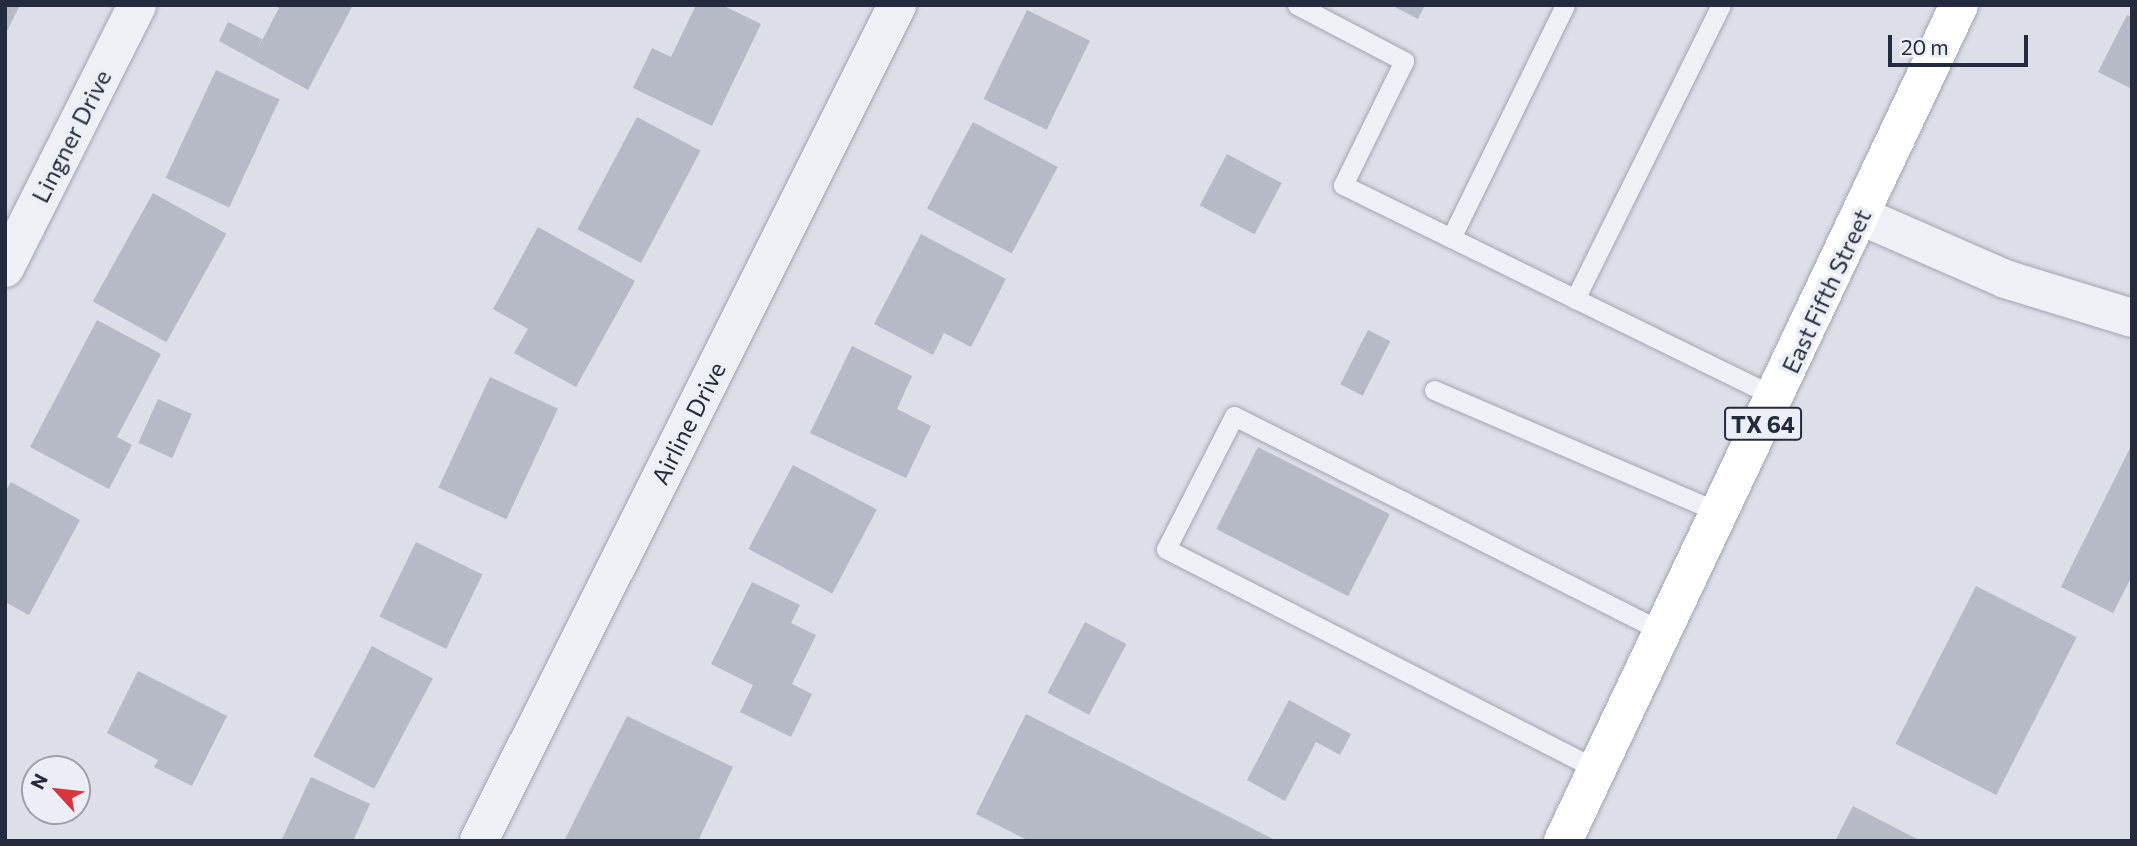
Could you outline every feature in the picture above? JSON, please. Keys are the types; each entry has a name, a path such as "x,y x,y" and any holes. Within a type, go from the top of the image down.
{"main road":[{"name":"East Fifth Street","path":"1563,841 1665,632 1959,5"}],"street":[{"name":"Lingner Drive","path":"5,268 137,5"},
{"name":"Airline Drive","path":"479,841 897,5"},
{"path":"1861,216 2005,279 2132,318"}],"lane":[{"path":"1297,5 1404,61 1343,185 1776,397"},
{"path":"1451,238 1565,5"},
{"path":"1575,299 1721,5"},
{"path":"1434,390 1721,513"},
{"path":"1598,770 1166,549 1234,416 1665,632"}],"building":[{"path":"5,5 20,5 5,35"},
{"path":"274,5 353,5 308,90 219,41 228,22 262,39 258,48 279,8"},
{"path":"696,5 722,5 761,24 712,126 633,88 652,48 671,57"},
{"path":"1391,5 1425,5 1418,19"},
{"path":"1027,10 1090,41 1047,130 984,99"},
{"path":"2127,15 2132,17 2132,89 2098,72"},
{"path":"216,70 279,100 229,207 166,178"},
{"path":"637,117 701,151 641,263 577,229"},
{"path":"973,122 1058,167 1012,254 927,209"},
{"path":"1227,154 1282,183 1255,234 1200,205"},
{"path":"153,193 226,234 166,342 93,301"},
{"path":"538,227 635,281 576,387 514,353 528,329 493,309"},
{"path":"921,234 1006,279 971,347 944,333 933,355 874,324"},
{"path":"97,320 161,354 117,437 132,445 109,489 30,447"},
{"path":"1368,330 1390,341 1363,396 1340,384"},
{"path":"852,346 912,376 897,409 931,426 906,478 810,433"},
{"path":"490,377 558,409 506,519 438,488"},
{"path":"158,399 192,414 172,458 138,443"},
{"path":"2132,444 2132,576 2113,613 2061,587"},
{"path":"1258,447 1390,514 1348,596 1216,529"},
{"path":"793,465 877,510 832,593 748,549"},
{"path":"11,482 80,520 29,615 5,602 5,492"},
{"path":"416,542 483,574 446,649 380,617"},
{"path":"752,582 800,605 791,623 816,635 792,684 812,694 791,737 740,712 753,685 711,664"},
{"path":"1976,586 2077,637 1996,795 1896,744"},
{"path":"1085,622 1126,644 1089,715 1047,693"},
{"path":"372,646 433,678 374,789 313,756"},
{"path":"138,671 227,716 192,786 154,767 158,760 107,733"},
{"path":"1289,700 1351,734 1340,755 1316,742 1285,801 1247,780"},
{"path":"1026,714 1277,841 1029,841 976,814"},
{"path":"627,716 733,767 698,841 564,841"},
{"path":"311,777 370,804 353,841 281,841"},
{"path":"1853,806 1921,841 1835,841"}]}
